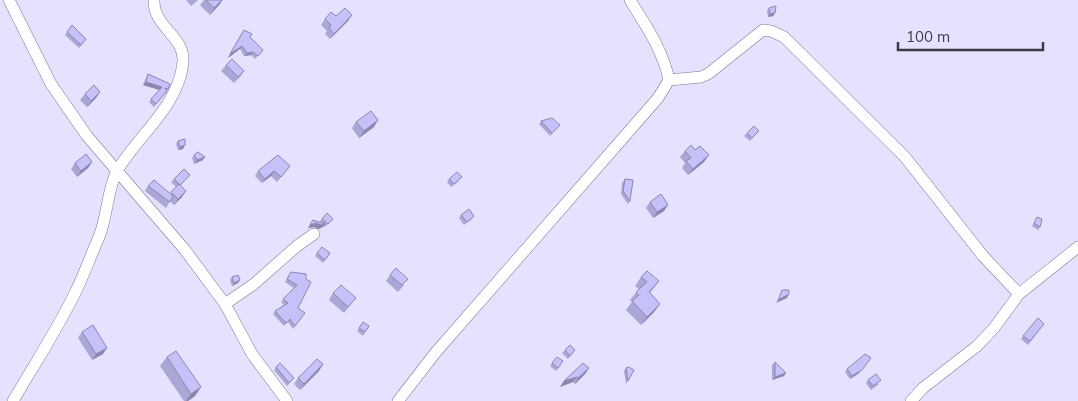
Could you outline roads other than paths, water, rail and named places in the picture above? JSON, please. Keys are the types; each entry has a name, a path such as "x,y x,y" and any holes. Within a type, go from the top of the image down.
{"street":[{"path":"9,0 51,84 87,136 185,250 225,304 252,354 287,401"},
{"path":"13,401 75,292 100,235 116,172 171,99 179,80 183,51 180,44 161,24 154,10 154,0"},
{"path":"398,401 436,352 658,98 669,80 666,63 657,44 630,0"},
{"path":"669,80 702,77 708,74 763,30 771,31 784,37 906,157 983,256 1019,294"},
{"path":"225,304 254,284 297,246 314,234"},
{"path":"911,401 923,388 988,334 1019,294 1078,247"}]}
